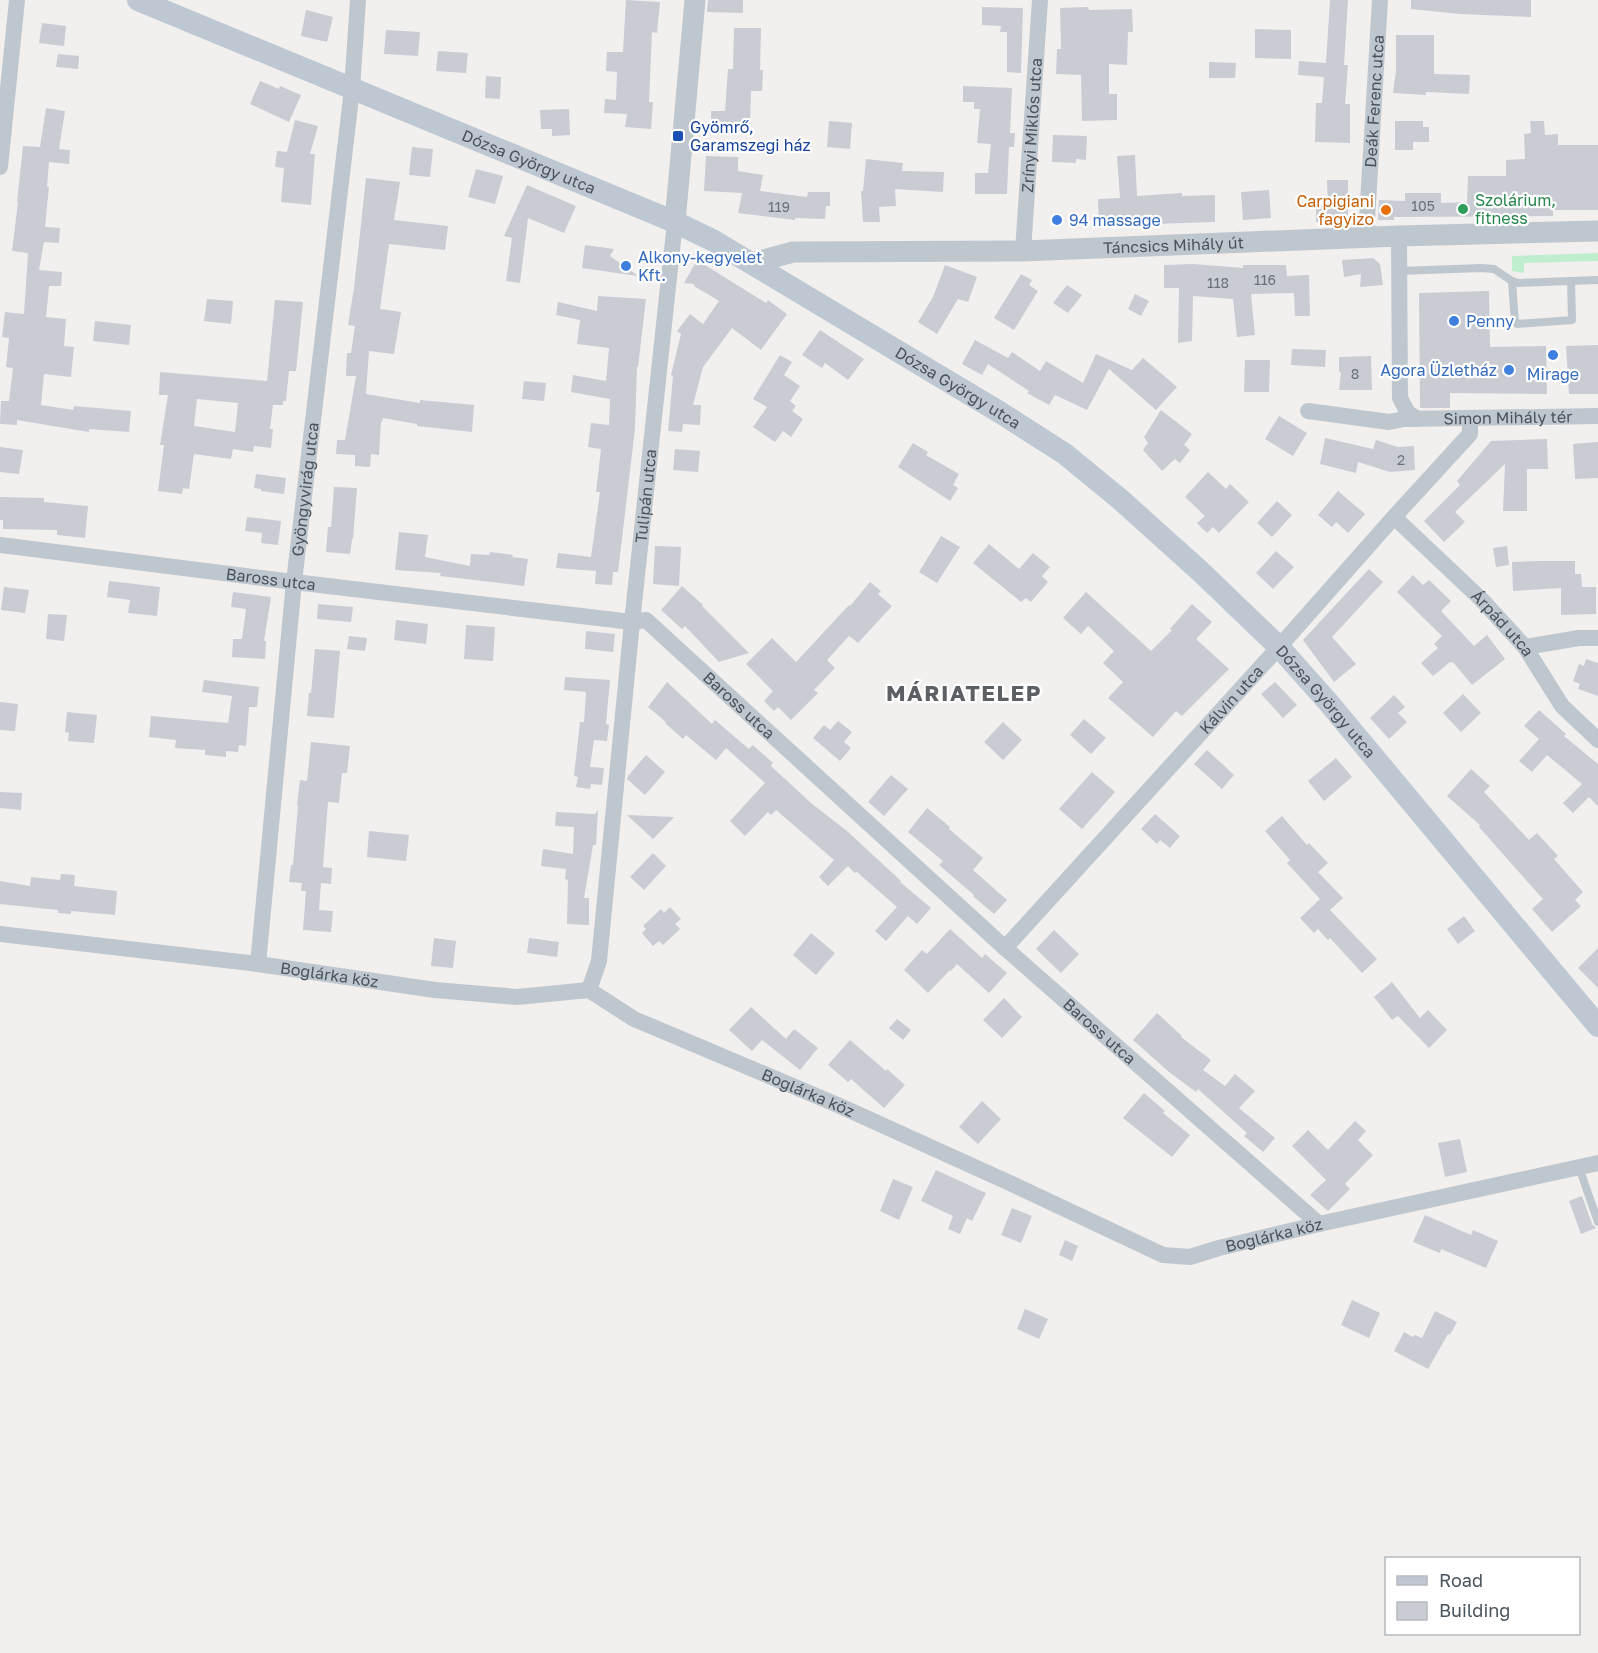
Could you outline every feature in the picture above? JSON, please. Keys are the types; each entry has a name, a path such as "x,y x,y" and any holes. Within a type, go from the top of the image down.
{"main road":[{"name":"Dózsa György utca","path":"145,2 675,222 714,241 1001,412 1065,454 1121,500 1280,647 1598,1026"}],"street":[{"path":"0,167 17,0"},
{"name":"Gyöngyvirág utca","path":"258,964 294,582 352,88 358,0"},
{"name":"Tulipán utca","path":"589,990 599,960 675,222 695,0"},
{"name":"Zrínyi Miklós utca","path":"1023,251 1040,0"},
{"name":"Deák Ferenc utca","path":"1366,237 1380,0"},
{"name":"Táncsics Mihály út","path":"752,263 793,252 1023,251 1366,237 1598,231"},
{"path":"1398,236 1400,398 1408,413 1418,419"},
{"name":"Simon Mihály tér","path":"1308,411 1389,422 1404,419 1598,417"},
{"name":"Kálvin utca","path":"1005,948 1280,647 1470,434 1470,418"},
{"name":"Árpád utca","path":"1394,517 1482,600 1525,647 1562,706 1598,740"},
{"name":"Baross utca","path":"0,545 632,622 646,620 1005,948 1319,1224"},
{"path":"1525,647 1579,638 1598,638"},
{"name":"Boglárka köz","path":"0,934 258,964 435,990 517,997 589,990 634,1019 850,1111 1163,1255 1190,1257 1319,1224 1598,1163"}],"lane":[{"path":"1399,271 1487,268 1494,269 1518,283 1598,280"},
{"path":"1512,281 1517,324 1572,320 1571,281"},
{"path":"1582,1176 1598,1222"}],"green space":[{"path":"1598,253 1598,261 1524,263 1524,273 1512,271 1512,256"}],"building":[{"path":"626,0 660,2 657,33 652,32 649,102 653,102 651,129 625,127 627,114 604,113 605,99 616,100 617,72 606,71 607,52 623,52"},
{"path":"708,0 743,0 743,13 707,12"},
{"path":"1330,0 1348,0 1344,65 1348,65 1345,104 1350,104 1350,143 1315,142 1316,103 1322,103 1324,77 1298,75 1299,61 1326,63"},
{"path":"1411,0 1531,0 1531,17 1411,9"},
{"path":"982,7 1023,8 1021,73 1007,72 1007,32 1000,32 1001,26 982,25"},
{"path":"1088,7 1089,10 1132,9 1133,32 1128,32 1127,65 1109,64 1109,94 1117,94 1117,120 1082,121 1081,75 1056,74 1057,49 1061,49 1060,8"},
{"path":"306,10 333,17 327,42 301,36"},
{"path":"42,23 66,26 64,46 39,43"},
{"path":"734,28 761,28 762,91 751,91 750,130 711,129 711,111 725,111 728,69 733,69"},
{"path":"1255,29 1291,30 1291,59 1255,58"},
{"path":"386,30 420,32 418,56 384,54"},
{"path":"1396,35 1434,35 1434,74 1470,75 1469,94 1393,93 1396,71"},
{"path":"438,51 468,53 466,73 436,71"},
{"path":"58,54 79,56 78,69 56,67"},
{"path":"1209,62 1236,63 1235,78 1209,78"},
{"path":"486,76 501,77 500,99 485,98"},
{"path":"260,81 301,95 289,122 250,104"},
{"path":"963,86 1012,88 1010,133 1015,133 1014,147 1009,147 1007,194 975,194 975,173 988,173 991,144 977,143 980,109 974,109 974,102 963,102"},
{"path":"46,108 65,111 59,149 70,150 69,164 49,162 45,227 60,228 59,243 44,242 39,270 62,272 61,286 49,286 46,317 66,319 64,346 74,347 71,377 44,374 41,405 73,410 74,406 131,411 129,432 89,429 89,432 17,420 17,425 0,424 1,401 9,401 13,368 6,367 9,338 2,337 5,312 24,314 28,253 12,251 23,146 40,147"},
{"path":"569,109 570,135 552,136 552,129 541,129 540,110"},
{"path":"295,120 318,126 310,154 315,154 311,205 281,202 284,168 275,167 277,151 287,152"},
{"path":"829,121 852,123 850,149 827,147"},
{"path":"1395,121 1423,121 1423,127 1429,127 1429,142 1413,142 1413,150 1395,150"},
{"path":"1530,121 1544,121 1545,135 1558,134 1558,145 1598,145 1598,210 1553,210 1553,216 1394,217 1394,220 1378,220 1379,200 1405,201 1405,193 1441,193 1441,203 1467,202 1468,176 1506,176 1506,160 1525,159 1524,134 1531,133"},
{"path":"1053,135 1087,136 1086,160 1076,159 1076,163 1052,162"},
{"path":"412,147 433,149 430,177 409,175"},
{"path":"1135,155 1137,196 1182,193 1182,196 1215,195 1215,222 1099,228 1098,199 1120,198 1117,156"},
{"path":"706,156 738,157 738,171 763,175 760,191 807,197 808,192 830,192 830,206 826,206 825,219 795,218 795,220 738,213 742,193 704,191"},
{"path":"866,159 903,163 902,171 944,172 943,192 895,189 896,206 879,207 880,222 863,222 861,191 863,191"},
{"path":"476,169 503,176 495,204 468,197"},
{"path":"366,178 400,182 394,220 448,226 445,250 389,244 380,309 401,312 394,354 369,351 366,394 420,403 420,400 474,405 472,432 417,426 417,424 383,418 379,455 371,454 370,467 355,466 355,455 336,454 337,440 345,440 356,376 346,376 347,353 351,353 355,326 348,325"},
{"path":"1327,180 1348,180 1348,221 1316,222 1316,205 1328,205"},
{"path":"527,185 576,206 564,233 528,218 520,283 506,281 512,238 504,236"},
{"path":"1269,190 1271,218 1243,220 1241,192"},
{"path":"585,245 614,249 610,256 638,276 582,268"},
{"path":"1373,258 1380,264 1383,285 1360,287 1361,274 1344,277 1342,260"},
{"path":"697,260 766,303 768,300 787,314 761,350 732,328 703,367 693,405 701,405 700,425 683,424 682,432 668,431 673,376 671,375 681,334 677,331 690,314 703,324 719,301 694,284 684,283"},
{"path":"1193,264 1243,268 1243,265 1286,265 1287,276 1309,275 1310,316 1295,316 1294,293 1251,294 1255,335 1237,337 1233,299 1193,296 1192,341 1178,343 1179,288 1164,288 1164,265"},
{"path":"945,265 977,277 968,302 958,299 937,334 918,322 933,297"},
{"path":"1021,274 1032,280 1029,285 1038,291 1014,330 994,318"},
{"path":"1067,285 1082,295 1068,313 1053,303"},
{"name":"Agora Üzletház","path":"1489,291 1490,347 1546,346 1547,394 1450,393 1450,408 1420,408 1419,293"},
{"path":"1135,294 1149,301 1141,316 1128,309"},
{"path":"598,296 646,299 637,367 635,429 618,572 613,572 612,585 595,584 596,571 556,568 558,553 591,557 600,492 596,492 601,449 588,447 591,423 609,425 610,399 571,392 573,375 606,381 609,348 577,344 580,320 556,315 558,302 597,311"},
{"path":"207,299 233,301 231,324 204,321"},
{"path":"275,300 303,302 296,371 289,371 286,401 283,401 283,405 273,405 270,429 273,429 271,448 254,446 253,452 233,449 231,459 194,454 189,489 183,488 182,494 158,491 164,445 160,445 168,395 159,395 160,372 267,381","holes":["197,399 238,403 235,432 194,426"]},
{"path":"95,321 131,325 129,345 93,341"},
{"path":"820,330 864,359 848,380 825,363 822,368 802,355"},
{"path":"975,340 1008,358 1012,352 1040,371 1046,361 1083,383 1096,354 1132,370 1143,358 1177,387 1156,410 1109,369 1087,410 1055,395 1049,405 1027,393 1029,391 988,364 982,375 962,364"},
{"path":"1598,345 1598,394 1569,394 1566,346"},
{"path":"1292,349 1326,350 1325,367 1291,365"},
{"path":"780,355 792,362 784,375 800,386 790,401 796,406 792,411 803,419 791,437 783,431 775,442 753,427 767,407 753,399"},
{"path":"1371,356 1372,390 1339,390 1341,373 1339,372 1339,357"},
{"path":"1245,360 1270,360 1269,392 1244,392"},
{"path":"524,381 546,383 544,401 522,399"},
{"path":"1161,410 1192,434 1184,445 1190,450 1180,463 1175,459 1162,471 1143,450 1148,443 1144,437"},
{"path":"1279,416 1307,433 1293,456 1265,439"},
{"path":"1325,438 1373,449 1376,440 1398,447 1414,446 1415,470 1390,472 1358,462 1356,473 1320,464"},
{"path":"1547,439 1548,469 1527,469 1527,511 1503,511 1505,464 1455,512 1465,522 1444,542 1424,521 1460,485 1457,481 1491,441"},
{"path":"1598,442 1598,478 1575,479 1573,444"},
{"path":"913,443 928,452 926,455 959,474 953,485 958,488 950,501 898,467"},
{"path":"0,447 23,450 19,474 0,472"},
{"path":"675,449 700,451 698,472 673,470"},
{"path":"1208,472 1226,489 1230,484 1249,502 1219,533 1213,527 1207,533 1197,523 1205,516 1185,497"},
{"path":"256,474 286,478 284,494 254,488"},
{"path":"334,487 357,488 350,554 326,552 328,527 331,527"},
{"path":"1338,491 1365,514 1348,533 1336,522 1332,527 1318,515"},
{"path":"0,497 44,498 44,502 88,506 85,538 57,535 57,530 3,529 3,520 0,520"},
{"path":"1277,501 1292,515 1272,537 1257,523"},
{"path":"247,517 281,521 278,545 261,543 262,533 245,531"},
{"path":"399,532 428,535 425,557 470,566 471,554 489,555 490,552 528,559 524,586 440,576 441,573 395,570"},
{"path":"941,536 960,547 937,583 919,572"},
{"path":"989,544 1019,569 1033,553 1050,567 1042,576 1048,582 1031,602 1026,598 1021,602 973,563"},
{"path":"655,546 681,547 679,586 653,584"},
{"path":"1507,546 1509,565 1496,567 1493,548"},
{"path":"1276,551 1294,567 1273,589 1256,573"},
{"path":"1575,561 1575,574 1581,574 1582,587 1596,587 1596,614 1561,615 1561,588 1513,591 1512,562"},
{"path":"1369,569 1383,582 1332,637 1356,664 1334,682 1303,640"},
{"path":"1413,575 1423,585 1429,580 1451,601 1441,611 1474,646 1487,635 1505,659 1472,685 1453,662 1433,676 1421,663 1438,648 1434,644 1442,636 1397,592"},
{"path":"109,581 160,587 157,616 128,613 130,600 107,597"},
{"path":"870,582 881,591 878,594 892,606 858,643 849,636 827,660 835,668 814,690 818,693 791,720 778,707 774,711 764,701 773,691 746,664 772,638 796,662"},
{"path":"682,586 749,653 719,662 685,626 682,629 661,610"},
{"path":"4,587 29,590 25,613 1,610"},
{"path":"233,592 271,597 264,641 266,641 265,659 232,657 233,639 242,639 246,609 231,607"},
{"path":"1086,592 1151,651 1172,630 1170,629 1192,604 1212,622 1196,639 1229,669 1182,716 1176,711 1153,737 1108,698 1123,682 1103,663 1114,651 1088,626 1081,634 1063,618"},
{"path":"318,604 353,607 351,622 317,619"},
{"path":"48,614 67,615 64,641 46,639"},
{"path":"396,620 428,624 426,644 394,640"},
{"path":"466,625 495,627 493,661 464,659"},
{"path":"586,631 615,634 613,652 585,649"},
{"path":"349,636 367,638 365,651 347,649"},
{"path":"315,649 340,651 334,718 307,716"},
{"path":"1586,659 1598,663 1598,696 1578,689 1580,684 1573,681 1579,664 1584,666"},
{"path":"565,677 610,680 606,724 609,725 607,741 594,740 590,767 604,768 602,785 591,784 590,789 576,787 578,777 574,776 580,722 584,722 586,692 564,690"},
{"path":"204,680 259,687 257,707 249,707 246,746 239,745 238,752 226,751 226,757 205,755 205,750 175,748 176,740 149,737 151,716 228,723 232,696 202,692"},
{"path":"667,682 712,724 715,720 749,749 753,745 773,763 771,766 811,803 847,831 931,908 917,924 908,916 886,941 875,931 897,907 848,866 828,886 819,877 834,860 776,810 771,815 768,812 745,836 730,821 765,783 726,748 716,760 686,735 683,739 648,707"},
{"path":"1275,682 1297,705 1283,718 1261,694"},
{"path":"1463,694 1481,713 1461,732 1443,713"},
{"path":"1394,695 1405,707 1398,713 1407,722 1389,739 1370,718"},
{"path":"0,702 18,704 15,731 0,730"},
{"path":"1539,710 1566,734 1564,736 1598,764 1598,806 1589,797 1573,813 1563,803 1582,784 1547,755 1532,772 1519,761 1539,739 1524,726"},
{"path":"67,712 97,715 94,743 68,741 69,733 65,732"},
{"path":"1084,719 1106,738 1091,754 1070,735"},
{"path":"838,721 852,732 844,742 851,748 840,761 813,738 824,725 830,730"},
{"path":"1003,722 1022,740 1003,760 984,742"},
{"path":"311,742 350,746 347,773 342,773 339,803 328,802 323,867 332,868 331,884 321,883 319,910 333,911 331,932 303,930 306,891 301,891 302,883 289,882 291,865 293,865 300,780 307,781"},
{"path":"1207,750 1234,775 1222,789 1194,764"},
{"path":"646,755 665,772 645,795 627,779"},
{"path":"1336,758 1352,777 1324,801 1308,781"},
{"path":"1471,769 1490,786 1484,792 1529,840 1537,833 1558,856 1554,859 1583,892 1575,900 1581,906 1552,932 1532,909 1543,899 1479,827 1480,825 1447,796"},
{"path":"1092,772 1115,792 1082,829 1059,809"},
{"path":"891,775 908,789 884,816 868,802"},
{"path":"0,792 22,793 21,810 0,808"},
{"path":"927,808 983,858 973,870 1007,900 994,914 939,865 943,861 908,832"},
{"path":"598,810 596,845 593,845 584,898 589,898 589,925 567,924 566,869 541,866 543,849 573,854 574,827 555,826 556,812 595,814"},
{"path":"1155,814 1180,836 1170,848 1160,840 1157,844 1141,829"},
{"path":"627,815 674,817 653,839"},
{"path":"1282,816 1307,845 1309,843 1328,863 1318,872 1343,898 1330,910 1377,959 1362,973 1330,938 1328,940 1318,929 1314,933 1300,918 1320,899 1287,863 1290,860 1265,831"},
{"path":"369,831 409,835 406,861 367,857"},
{"path":"653,853 666,866 644,890 630,877"},
{"path":"61,874 75,875 74,886 117,891 115,915 71,911 71,914 58,913 58,910 0,904 0,881 30,886 31,877 60,880"},
{"path":"670,907 681,919 675,924 680,929 663,945 659,941 653,946 642,933 646,929 643,926 661,909 664,913"},
{"path":"1464,916 1475,931 1458,944 1447,929"},
{"path":"950,929 982,958 985,954 1007,973 989,993 957,964 928,993 904,970 922,950 927,954"},
{"path":"1054,930 1079,954 1061,973 1036,949"},
{"path":"811,933 835,953 816,975 793,955"},
{"path":"434,938 456,941 453,968 431,966"},
{"path":"529,938 559,942 557,957 527,953"},
{"path":"1598,948 1598,988 1578,968"},
{"path":"1392,982 1420,1018 1428,1010 1447,1030 1429,1048 1398,1016 1392,1020 1374,997"},
{"path":"1004,998 1022,1017 1002,1038 983,1020"},
{"path":"751,1007 786,1039 794,1029 818,1048 800,1070 762,1040 752,1051 729,1030"},
{"path":"1157,1013 1181,1037 1211,1060 1203,1070 1225,1086 1235,1074 1255,1091 1239,1108 1275,1138 1263,1152 1244,1136 1247,1133 1198,1089 1196,1092 1169,1072 1133,1040"},
{"path":"897,1019 911,1030 903,1040 889,1028"},
{"path":"850,1040 905,1085 884,1108 851,1079 848,1082 828,1065"},
{"path":"1144,1093 1165,1111 1163,1113 1190,1135 1172,1157 1123,1118"},
{"path":"982,1101 1001,1119 978,1144 959,1127"},
{"path":"1355,1121 1366,1131 1358,1140 1373,1155 1345,1184 1350,1189 1328,1211 1310,1195 1326,1180 1292,1146 1308,1130 1328,1150"},
{"path":"1460,1139 1467,1172 1445,1177 1438,1143"},
{"path":"936,1170 986,1193 972,1221 967,1218 960,1234 948,1229 953,1216 921,1201"},
{"path":"893,1179 913,1187 899,1220 880,1211"},
{"path":"1582,1196 1592,1224 1596,1228 1581,1234 1569,1201"},
{"path":"1012,1208 1032,1216 1021,1243 1001,1235"},
{"path":"1425,1215 1471,1235 1473,1230 1498,1241 1486,1268 1441,1249 1440,1253 1413,1242"},
{"path":"1065,1240 1078,1246 1072,1261 1059,1255"},
{"path":"1352,1300 1380,1313 1369,1338 1341,1325"},
{"path":"1025,1309 1048,1319 1039,1339 1017,1329"},
{"path":"1435,1311 1457,1322 1428,1369 1394,1351 1404,1332 1413,1337 1415,1335 1422,1338"}],"place":[{"name":"Gyömrő, Garamszegi ház","path":"678,136"},
{"name":"Szolárium, fitness","path":"1463,209"},
{"name":"Carpigiani fagyizo","path":"1386,210"},
{"name":"94 massage","path":"1057,220"},
{"name":"Alkony-kegyelet Kft.","path":"626,266"},
{"name":"Penny","path":"1454,321"},
{"name":"Mirage","path":"1553,355"},
{"name":"Agora Üzletház","path":"1509,370"}],"district":[{"name":"MÁRIATELEP","path":"964,692"}]}
